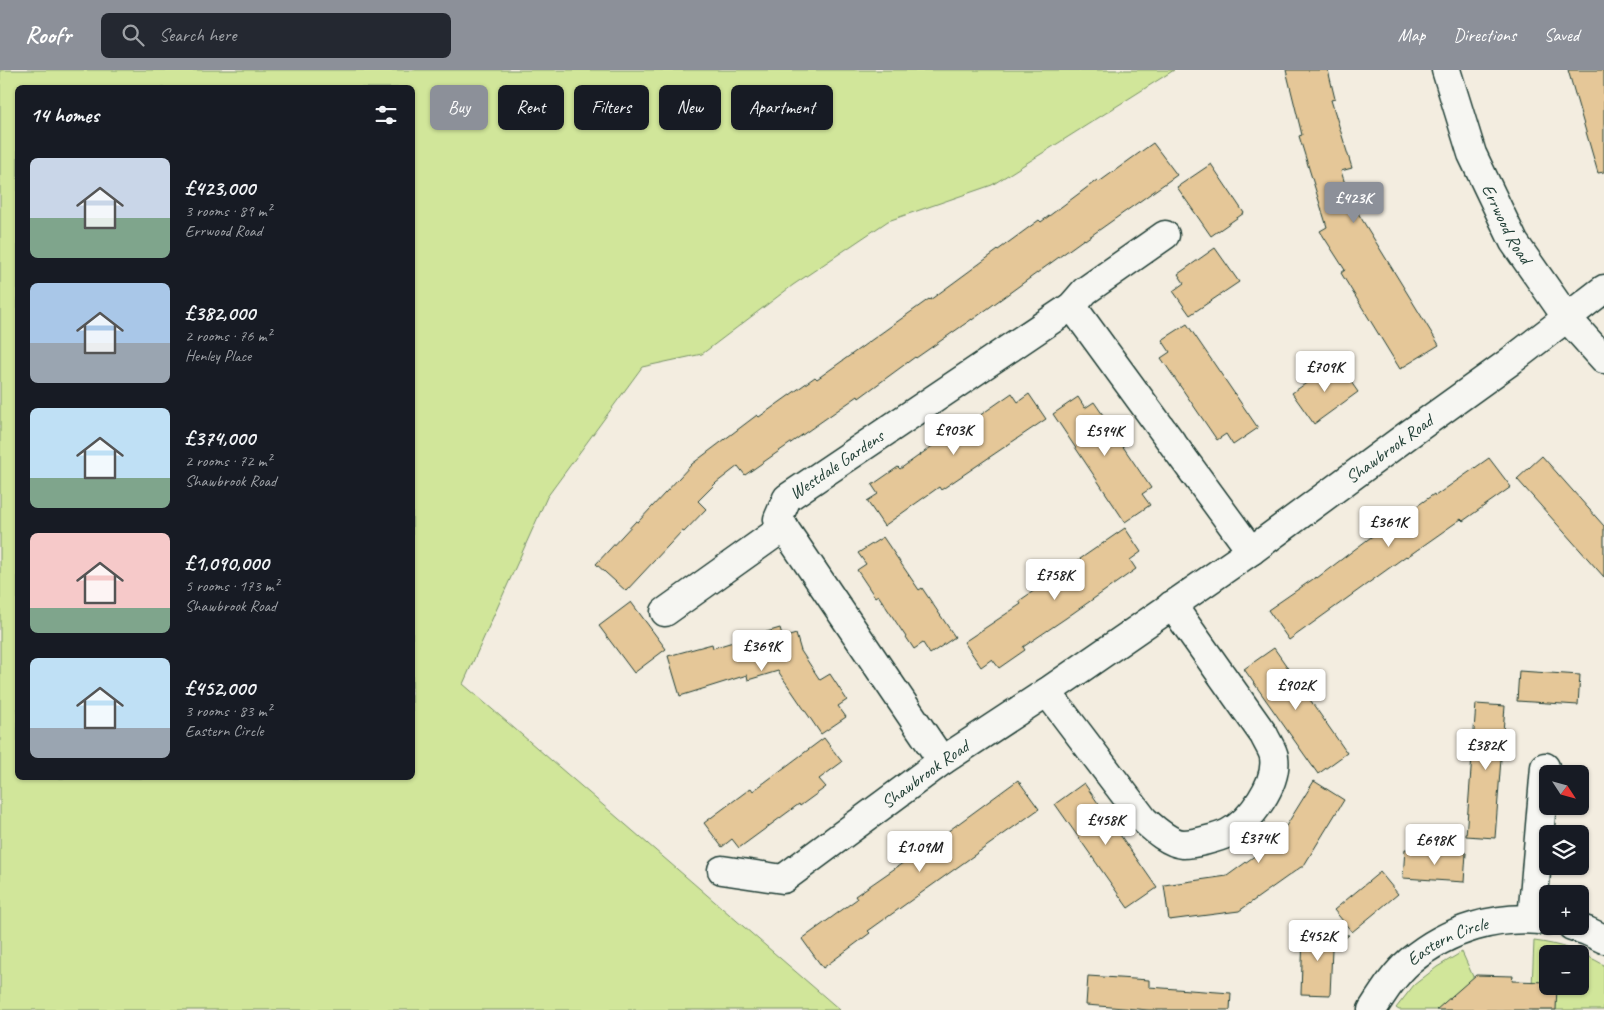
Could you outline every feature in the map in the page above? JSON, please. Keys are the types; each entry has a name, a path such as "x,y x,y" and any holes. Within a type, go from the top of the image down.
{"street":[{"name":"Errwood Road","path":"1446,70 1472,154 1514,242 1567,318 1604,359"},
{"name":"Westdale Gardens","path":"942,761 778,519 787,498 1072,306 1085,291 1165,235"},
{"name":"Shawbrook Road","path":"722,870 783,879 942,761 1047,692 1251,551 1508,363 1604,289"},
{"path":"1072,306 1251,551"},
{"path":"665,612 784,527"},
{"path":"1047,692 1144,820 1163,836 1182,844 1206,840 1228,833 1249,817 1262,799 1272,777 1274,756 1264,736 1172,605"},
{"path":"1541,885 1543,815"},
{"name":"Eastern Circle","path":"1372,1010 1387,986 1409,962 1436,942 1467,928 1499,920 1539,920"},
{"path":"1589,932 1604,940"}],"green space":[{"path":"0,70 1174,70 992,185 888,221 793,285 702,354 642,367 547,497 463,684 840,1010 0,1010"},
{"path":"1534,941 1556,945 1539,945 1539,995 1589,995 1589,957 1604,965 1604,1010 1531,1010"},
{"path":"1462,952 1488,1010 1399,1010 1396,1008 1414,985 1437,967"}],"building":[{"path":"1286,70 1328,70 1335,99 1331,100 1352,168 1341,171 1350,200 1439,345 1400,369 1341,273 1345,270 1320,231 1327,227 1299,136 1302,135"},
{"path":"1568,70 1604,70 1604,172 1598,173"},
{"path":"1153,143 1177,175 972,320 915,357 859,398 858,396 745,475 738,466 716,483 698,501 706,509 684,532 682,531 626,591 596,564 692,464 757,415 759,417 815,377 817,379 930,300 1039,220 1041,222 1097,180 1099,182"},
{"path":"1211,164 1244,213 1211,236 1177,187"},
{"path":"1215,248 1239,282 1190,315 1173,291 1184,283 1178,274"},
{"path":"1187,324 1258,428 1233,445 1226,434 1217,440 1161,358 1170,352 1162,340"},
{"path":"1337,362 1358,392 1314,424 1292,393"},
{"path":"1012,393 1018,402 1029,394 1046,419 941,490 939,487 884,526 867,501 878,494 872,485 898,467 900,469"},
{"path":"1078,397 1085,408 1094,402 1151,488 1142,494 1150,505 1125,522 1053,414"},
{"path":"1542,456 1604,526 1604,577 1517,479"},
{"path":"1489,458 1511,487 1463,521 1461,519 1406,556 1289,640 1268,610 1317,578 1375,534 1434,494 1435,496"},
{"path":"1125,528 1141,552 1130,560 1136,569 1023,647 1025,650 999,668 992,659 981,667 964,642 1021,604 1019,601"},
{"path":"883,537 919,590 922,588 955,637 930,654 923,643 914,649 878,595 875,597 857,570 866,564 858,553"},
{"path":"631,602 666,649 634,673 599,626"},
{"path":"780,628 783,638 796,634 801,651 820,680 830,674 847,700 838,706 846,717 821,734 778,671 748,680 747,675 680,696 668,656 712,644 713,648"},
{"path":"1274,648 1347,753 1318,774 1244,669"},
{"path":"1519,671 1580,675 1578,705 1517,701"},
{"path":"1476,704 1505,706 1495,838 1466,836"},
{"path":"824,738 842,762 819,779 826,787 800,806 799,804 739,848 732,839 722,847 704,823 751,788 753,791"},
{"path":"1018,780 1039,809 868,931 870,933 823,968 802,939 857,899 855,896"},
{"path":"1314,781 1344,800 1303,867 1239,911 1169,920 1164,885 1227,876 1278,839"},
{"path":"1084,783 1157,888 1128,908 1055,804"},
{"path":"1405,849 1466,853 1464,882 1403,878"},
{"path":"1380,872 1398,894 1352,932 1334,910"},
{"path":"1303,933 1349,935 1332,949 1330,995 1301,994"},
{"path":"1476,975 1513,976 1512,981 1539,982 1539,995 1557,995 1556,1010 1436,1010"},
{"path":"1088,976 1149,980 1149,987 1231,993 1230,1010 1149,1010 1086,1005"}]}
